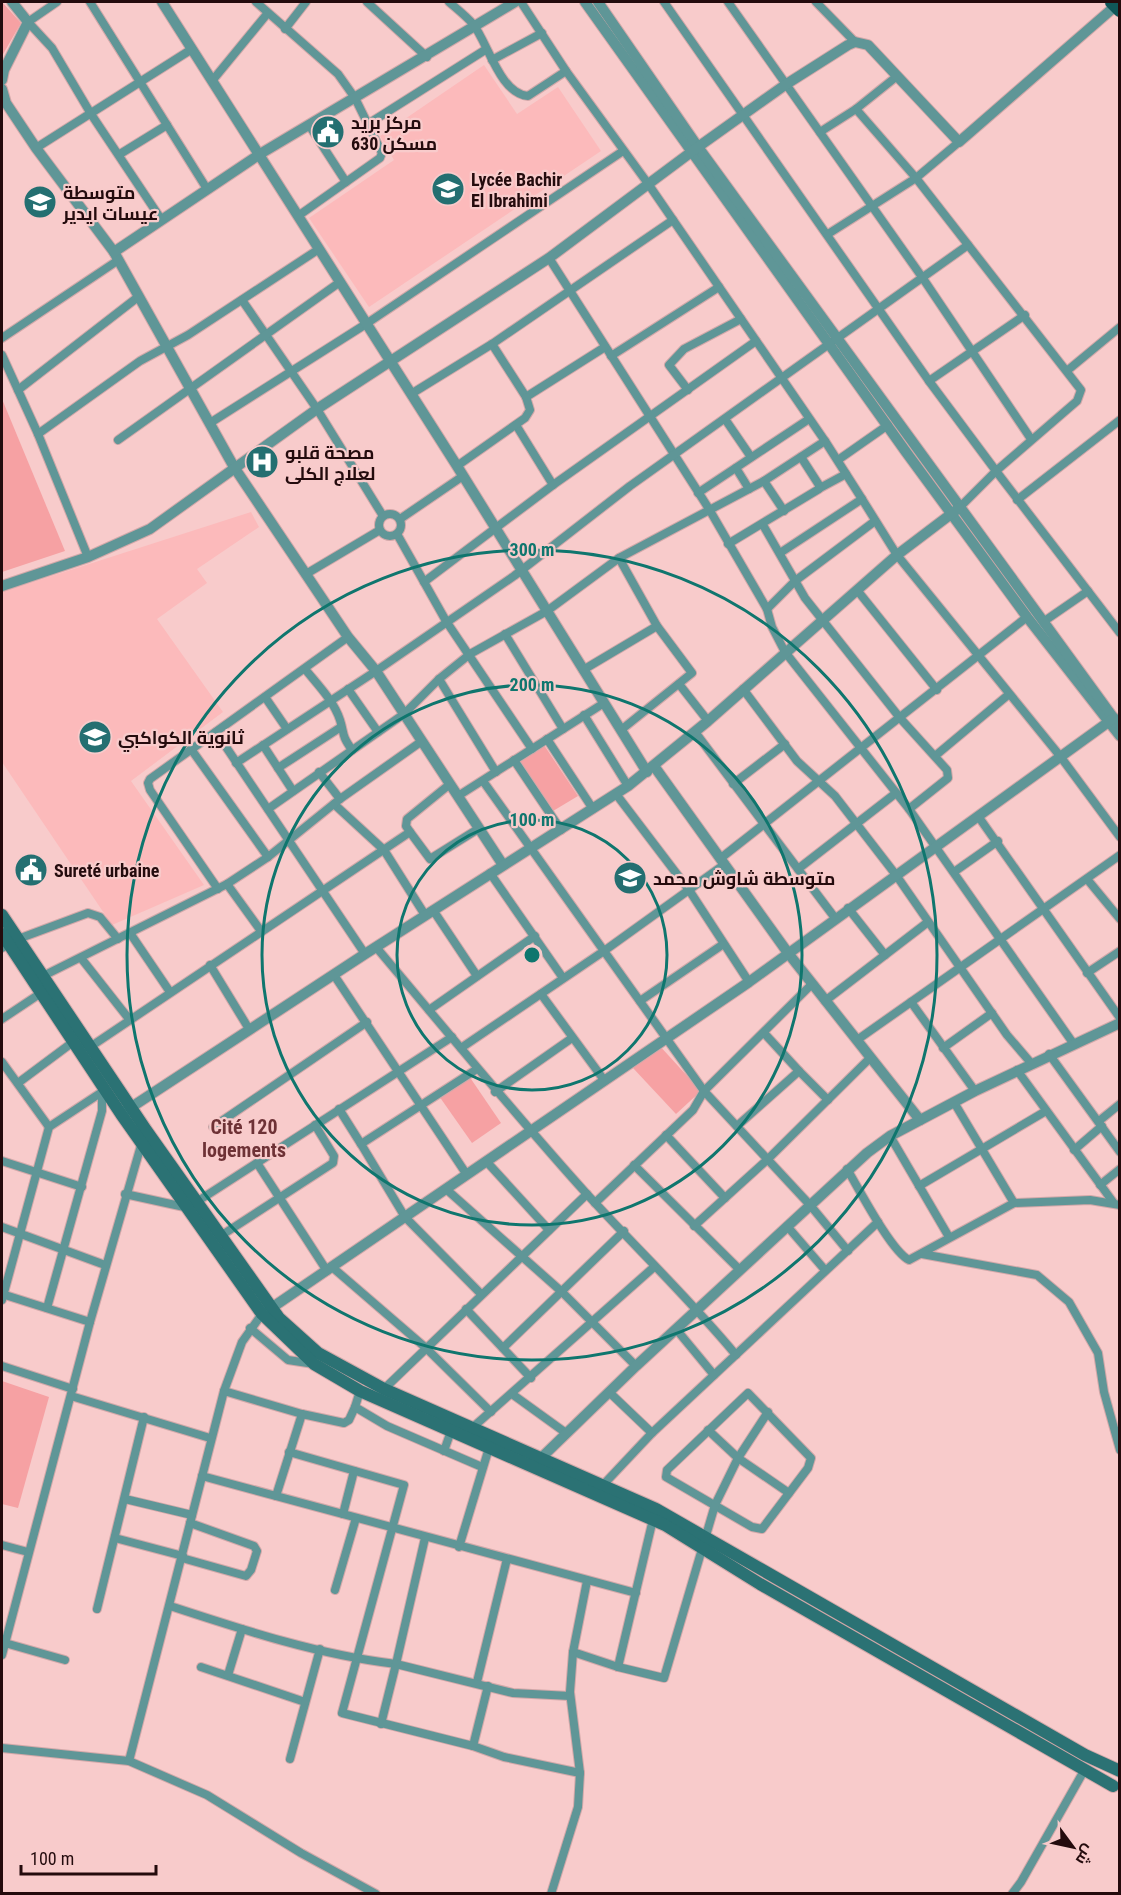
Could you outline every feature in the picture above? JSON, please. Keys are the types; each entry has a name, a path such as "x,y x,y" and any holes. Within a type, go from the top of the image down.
{"main road":[{"path":"2,915 7,941 104,1091 126,1111"},
{"path":"7,941 43,976 90,1047 126,1111 194,1204 287,1340 314,1364 360,1391 489,1448 603,1485 789,1593 1085,1769 1116,1790"},
{"path":"194,1204 222,1235 267,1311 318,1353 384,1389 472,1428 539,1463 655,1514"},
{"path":"789,1593 1085,1755 1119,1771 1114,1777 1116,1790"}],"street":[{"path":"12,2 52,48 91,114 120,154 161,219"},
{"path":"2,80 4,70 28,22 57,2"},
{"path":"90,2 207,189"},
{"path":"162,2 457,466 621,730 723,861 788,953 920,1120"},
{"path":"256,2 338,74 355,98 380,148 380,158 298,216"},
{"path":"285,28 306,2"},
{"path":"367,2 427,57"},
{"path":"449,2 474,26 485,50 514,91 528,96 566,71"},
{"path":"2,338 115,256 161,219 260,154 427,57 515,2"},
{"path":"522,2 566,71 649,185 838,460 897,555 1008,695 1060,756 1119,837"},
{"path":"585,2 834,341 1027,617 1114,722"},
{"path":"598,2 695,149"},
{"path":"677,2 665,4 929,381 1119,633"},
{"path":"728,2 922,277 1031,439"},
{"path":"816,2 855,42 868,45 959,142"},
{"path":"828,234 916,178 1117,5"},
{"path":"212,81 267,14"},
{"path":"492,60 542,33"},
{"path":"2,586 88,556 150,529 317,409 391,363 549,258 785,85 855,42"},
{"path":"36,148 192,49"},
{"path":"368,124 485,50"},
{"path":"819,132 856,109 897,77"},
{"path":"2,89 6,103 36,148 115,256 234,467 348,637 376,671 503,865"},
{"path":"126,1111 429,912 561,830 651,769 897,555 955,511 1031,439 1077,401 1081,390 1068,370 916,178 856,109"},
{"path":"120,154 167,125"},
{"path":"309,125 346,182"},
{"path":"210,423 366,324 623,151"},
{"path":"411,394 492,344 673,220"},
{"path":"236,763 376,671 521,570 630,486 783,380 968,244"},
{"path":"38,434 140,362 168,347 319,249"},
{"path":"549,258 709,509 768,609 772,627 785,652 909,809 1073,1043"},
{"path":"118,440 340,282"},
{"path":"611,357 719,287"},
{"path":"18,390 138,297"},
{"path":"242,300 317,409 382,516"},
{"path":"929,381 973,353 1025,315"},
{"path":"688,390 669,365 684,350 741,318"},
{"path":"1068,370 1119,327"},
{"path":"424,582 497,530 553,485 756,341"},
{"path":"834,341 888,424 1043,622 1114,722 1119,736"},
{"path":"457,466 516,425 530,410 526,397 492,344"},
{"path":"526,397 604,347"},
{"path":"2,355 38,434 88,556"},
{"path":"725,418 751,457"},
{"path":"698,492 809,419"},
{"path":"1017,500 1119,420"},
{"path":"838,460 888,424"},
{"path":"516,425 553,485"},
{"path":"268,809 292,790 404,714 439,679 470,654 547,611 619,558 764,481 825,441"},
{"path":"801,457 820,488"},
{"path":"736,468 749,489"},
{"path":"728,544 846,474"},
{"path":"400,519 463,476"},
{"path":"764,481 784,511"},
{"path":"780,553 862,499"},
{"path":"390,513 400,519 401,527 397,534 389,536 380,530 379,523 382,516 390,513"},
{"path":"768,609 795,581 875,521"},
{"path":"763,525 795,581 822,620 900,718 947,770 948,778 909,809"},
{"path":"306,574 380,530"},
{"path":"397,534 446,621 532,749"},
{"path":"619,558 657,626 692,673 621,730"},
{"path":"857,590 937,690"},
{"path":"1043,622 1088,591"},
{"path":"461,1048 689,890 819,780 937,690 1027,617"},
{"path":"583,670 657,626"},
{"path":"505,634 563,729"},
{"path":"218,889 148,783 153,776 348,637"},
{"path":"305,669 330,700 341,727 342,736 352,750"},
{"path":"439,679 496,772"},
{"path":"679,684 708,721"},
{"path":"348,689 378,732"},
{"path":"743,689 797,761 819,780 896,875 992,1013 1030,1063"},
{"path":"935,756 1008,695"},
{"path":"265,697 287,729"},
{"path":"458,796 604,703"},
{"path":"584,716 628,786"},
{"path":"129,1761 170,1606 210,1438 232,1365 250,1328 267,1311 749,982 1060,756 1114,722"},
{"path":"278,768 341,727"},
{"path":"216,732 365,954"},
{"path":"694,732 835,918"},
{"path":"547,739 593,809"},
{"path":"43,976 227,884 268,857 337,802 422,741"},
{"path":"733,784 785,744"},
{"path":"263,745 292,790"},
{"path":"191,749 268,857"},
{"path":"514,760 561,830"},
{"path":"319,772 337,802 384,850 477,976"},
{"path":"483,781 704,1091 810,1205 848,1251"},
{"path":"450,784 407,819 406,826 430,859 478,829"},
{"path":"798,869 896,793"},
{"path":"616,794 689,890 722,945 749,982"},
{"path":"978,816 1119,1018"},
{"path":"90,1047 410,832"},
{"path":"954,872 998,842"},
{"path":"856,1040 1119,855"},
{"path":"490,873 563,978"},
{"path":"1087,879 1119,919"},
{"path":"227,884 261,931"},
{"path":"848,908 885,955"},
{"path":"7,941 88,913 100,917 118,939"},
{"path":"825,1001 928,922"},
{"path":"130,933 170,992"},
{"path":"429,1010 535,936"},
{"path":"640,1001 722,945"},
{"path":"376,947 495,1092 595,1203 624,1231 654,1267 698,1309 736,1355"},
{"path":"1087,973 1119,951"},
{"path":"81,958 129,1020"},
{"path":"210,965 249,1029"},
{"path":"334,975 467,1175"},
{"path":"595,1203 693,1110 704,1091 812,984"},
{"path":"2,1019 41,993"},
{"path":"541,994 604,1080"},
{"path":"911,1002 975,1091"},
{"path":"943,1048 992,1013"},
{"path":"213,1127 367,1022"},
{"path":"539,1463 566,1433 636,1366 847,1169 890,1136 1030,1063 1119,1023"},
{"path":"764,1033 828,1100"},
{"path":"125,1194 194,1204 452,1037"},
{"path":"495,1092 572,1038"},
{"path":"18,1083 73,1042"},
{"path":"1049,1054 1119,1152"},
{"path":"694,1226 768,1159 870,1058"},
{"path":"2,1062 49,1127"},
{"path":"361,1144 477,1069"},
{"path":"1017,1070 1116,1204"},
{"path":"737,1126 799,1071"},
{"path":"90,1322 2,1296 49,1127 104,1091"},
{"path":"47,1308 102,1111 104,1091"},
{"path":"955,1104 1014,1203"},
{"path":"1074,1150 1119,1104"},
{"path":"339,1109 405,1217 481,1294"},
{"path":"919,1186 1046,1111"},
{"path":"222,1235 333,1163 334,1156 315,1125"},
{"path":"666,1135 725,1197"},
{"path":"2,1655 105,1265 144,1136"},
{"path":"890,1136 949,1237"},
{"path":"2,1161 82,1187"},
{"path":"486,1161 549,1230"},
{"path":"257,1163 329,1269 426,1348 491,1412"},
{"path":"634,1165 740,1270"},
{"path":"847,1169 878,1222 903,1257 909,1260 1014,1203 1067,1200 1116,1204"},
{"path":"1100,1185 1119,1169"},
{"path":"446,1189 562,1292 636,1366"},
{"path":"384,1389 587,1194"},
{"path":"603,1485 652,1433 878,1222"},
{"path":"787,1226 825,1270"},
{"path":"2,1227 105,1265"},
{"path":"502,1348 624,1231"},
{"path":"922,1254 1026,1272 1046,1281 1060,1293 1079,1315 1098,1353 1104,1392 1119,1450"},
{"path":"472,1428 654,1267"},
{"path":"466,1309 531,1378"},
{"path":"250,1328 280,1354 294,1362 314,1364"},
{"path":"676,1329 714,1375"},
{"path":"280,1354 287,1340"},
{"path":"2,1366 72,1393 210,1438"},
{"path":"224,1391 302,1414 344,1423 349,1420 360,1391"},
{"path":"609,1392 652,1433"},
{"path":"748,1393 768,1412 811,1458 808,1468 762,1529 752,1527 666,1477 667,1470 748,1393"},
{"path":"512,1394 566,1433"},
{"path":"355,1407 387,1426 483,1467"},
{"path":"573,1652 618,1667 664,1678 715,1505 738,1458 768,1412"},
{"path":"276,1496 302,1414"},
{"path":"97,1609 144,1417"},
{"path":"708,1430 738,1458 789,1492"},
{"path":"444,1451 451,1431"},
{"path":"459,1547 489,1448"},
{"path":"289,1452 404,1485 390,1529 358,1659 342,1713 473,1746 504,1757 580,1773"},
{"path":"343,1514 354,1471"},
{"path":"202,1476 390,1529 636,1593"},
{"path":"115,1538 246,1576 250,1573 257,1551 254,1545 191,1519 125,1499"},
{"path":"618,1667 655,1514"},
{"path":"335,1590 356,1518"},
{"path":"381,1724 425,1538"},
{"path":"2,1545 28,1552"},
{"path":"477,1683 507,1559"},
{"path":"551,1893 578,1807 580,1773 570,1696 573,1652 587,1581"},
{"path":"170,1606 242,1629 358,1659 396,1664 524,1695 570,1696"},
{"path":"228,1676 242,1629"},
{"path":"5,1643 65,1660"},
{"path":"290,1760 320,1649"},
{"path":"201,1667 304,1702"},
{"path":"473,1746 488,1686"},
{"path":"2,1748 129,1761 207,1795 301,1853 376,1893"},
{"path":"1012,1893 1022,1882 1085,1769"}],"shaded area":[{"path":"2,2 21,23 2,56"},
{"name":"Lycée Bachir El Ibrahimi","path":"484,65 517,114 558,87 601,151 369,307 309,218 394,160 380,136"},
{"path":"2,399 65,551 2,572"},
{"name":"ثانوية الكواكبي","path":"251,512 259,527 197,569 207,583 157,619 223,712 131,781 204,885 112,925 2,762 2,592"},
{"path":"544,745 578,796 553,811 520,761"},
{"path":"658,1044 701,1091 676,1114 633,1068"},
{"path":"469,1076 501,1123 472,1143 439,1096"},
{"path":"2,1381 49,1397 18,1508 2,1504"}],"place":[{"name":"مركز بريد 630 مسكن","path":"328,132"},
{"name":"Lycée Bachir El Ibrahimi","path":"448,189"},
{"name":"متوسطة عيسات ايدير","path":"40,202"},
{"name":"مصحة قلبو لعلاج الكلى","path":"262,462"},
{"name":"ثانوية الكواكبي","path":"95,737"},
{"name":"Sureté urbaine","path":"31,870"},
{"name":"متوسطة شاوش محمد","path":"630,878"}],"district":[{"name":"Cité 120 logements","path":"244,1138"}]}
